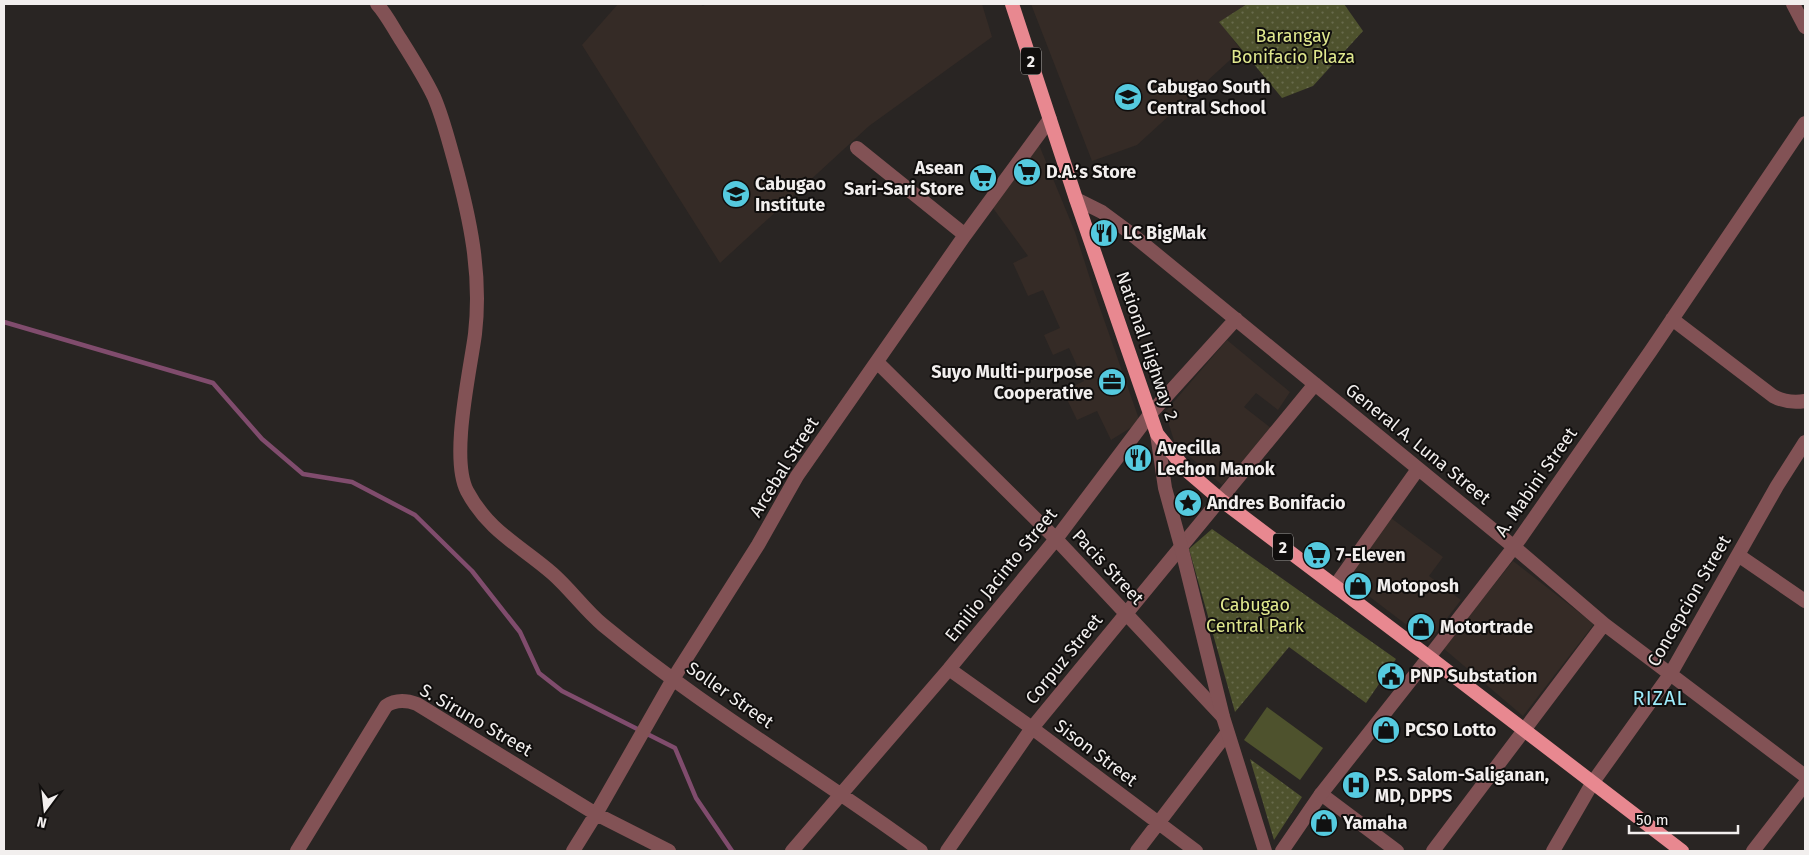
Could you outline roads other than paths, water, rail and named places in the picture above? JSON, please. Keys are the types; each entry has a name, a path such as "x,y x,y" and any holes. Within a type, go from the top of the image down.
{"highway":[{"name":"National Highway 2","path":"1012,4 1076,199 1158,434 1186,470 1221,500 1430,657 1682,851"}],"street":[{"name":"Soller Street","path":"377,4 433,95 442,119 470,221 475,256 477,294 475,330 460,444 462,478 467,490 497,531 553,574 601,623 673,679 921,851"},
{"path":"1793,4 1805,27"},
{"name":"Arcebal Street","path":"573,851 673,679 758,545 797,476 965,235 1050,119"},
{"name":"A. Mabini Street","path":"1282,851 1322,794 1514,547 1805,123"},
{"path":"857,148 965,235"},
{"name":"General A. Luna Street","path":"1076,199 1102,212 1128,232 1514,547 1604,624 1805,776"},
{"name":"Emilio Jacinto Street","path":"792,851 949,668 1056,539 1151,413 1236,319"},
{"path":"1672,319 1773,396 1793,403 1805,401"},
{"name":"Pacis Street","path":"876,362 1056,539 1223,717"},
{"name":"Corpuz Street","path":"947,851 1032,728 1315,384"},
{"path":"1158,434 1165,488 1227,733 1264,851"},
{"name":"Concepcion Street","path":"1553,851 1593,782 1671,673 1777,486 1805,442"},
{"path":"1335,586 1418,469"},
{"path":"1738,555 1805,601"},
{"path":"1433,851 1604,624"},
{"name":"Sison Street","path":"949,668 1196,851"},
{"name":"S. Siruno Street","path":"296,851 386,706 393,702 408,700 596,814 669,851"},
{"path":"1137,851 1227,733"},
{"path":"1753,851 1805,784"},
{"path":"1322,794 1397,851"}],"waterway":[{"path":"4,322 213,383 262,439 303,474 352,482 415,515 472,571 520,632 539,673 562,691 675,748 696,798 732,851"}],"place":[{"name":"Cabugao South Central School","path":"1128,97"},
{"name":"D.A.’s Store","path":"1027,172"},
{"name":"Asean Sari-Sari Store","path":"983,178"},
{"name":"Cabugao Institute","path":"736,194"},
{"name":"LC BigMak","path":"1104,233"},
{"name":"Suyo Multi-purpose Cooperative","path":"1112,382"},
{"name":"Avecilla Lechon Manok","path":"1138,458"},
{"name":"Andres Bonifacio","path":"1188,503"},
{"name":"7-Eleven","path":"1317,555"},
{"name":"Motoposh","path":"1358,586"},
{"name":"Motortrade","path":"1421,627"},
{"name":"PNP Substation","path":"1391,676"},
{"name":"PCSO Lotto","path":"1386,730"},
{"name":"P.S. Salom-Saliganan, MD, DPPS","path":"1356,785"},
{"name":"Yamaha","path":"1324,823"}],"district":[{"name":"RIZAL","path":"1660,698"}],"park label":[{"name":"Barangay Bonifacio Plaza","path":"1293,46"},
{"name":"Cabugao Central Park","path":"1255,615"}]}
